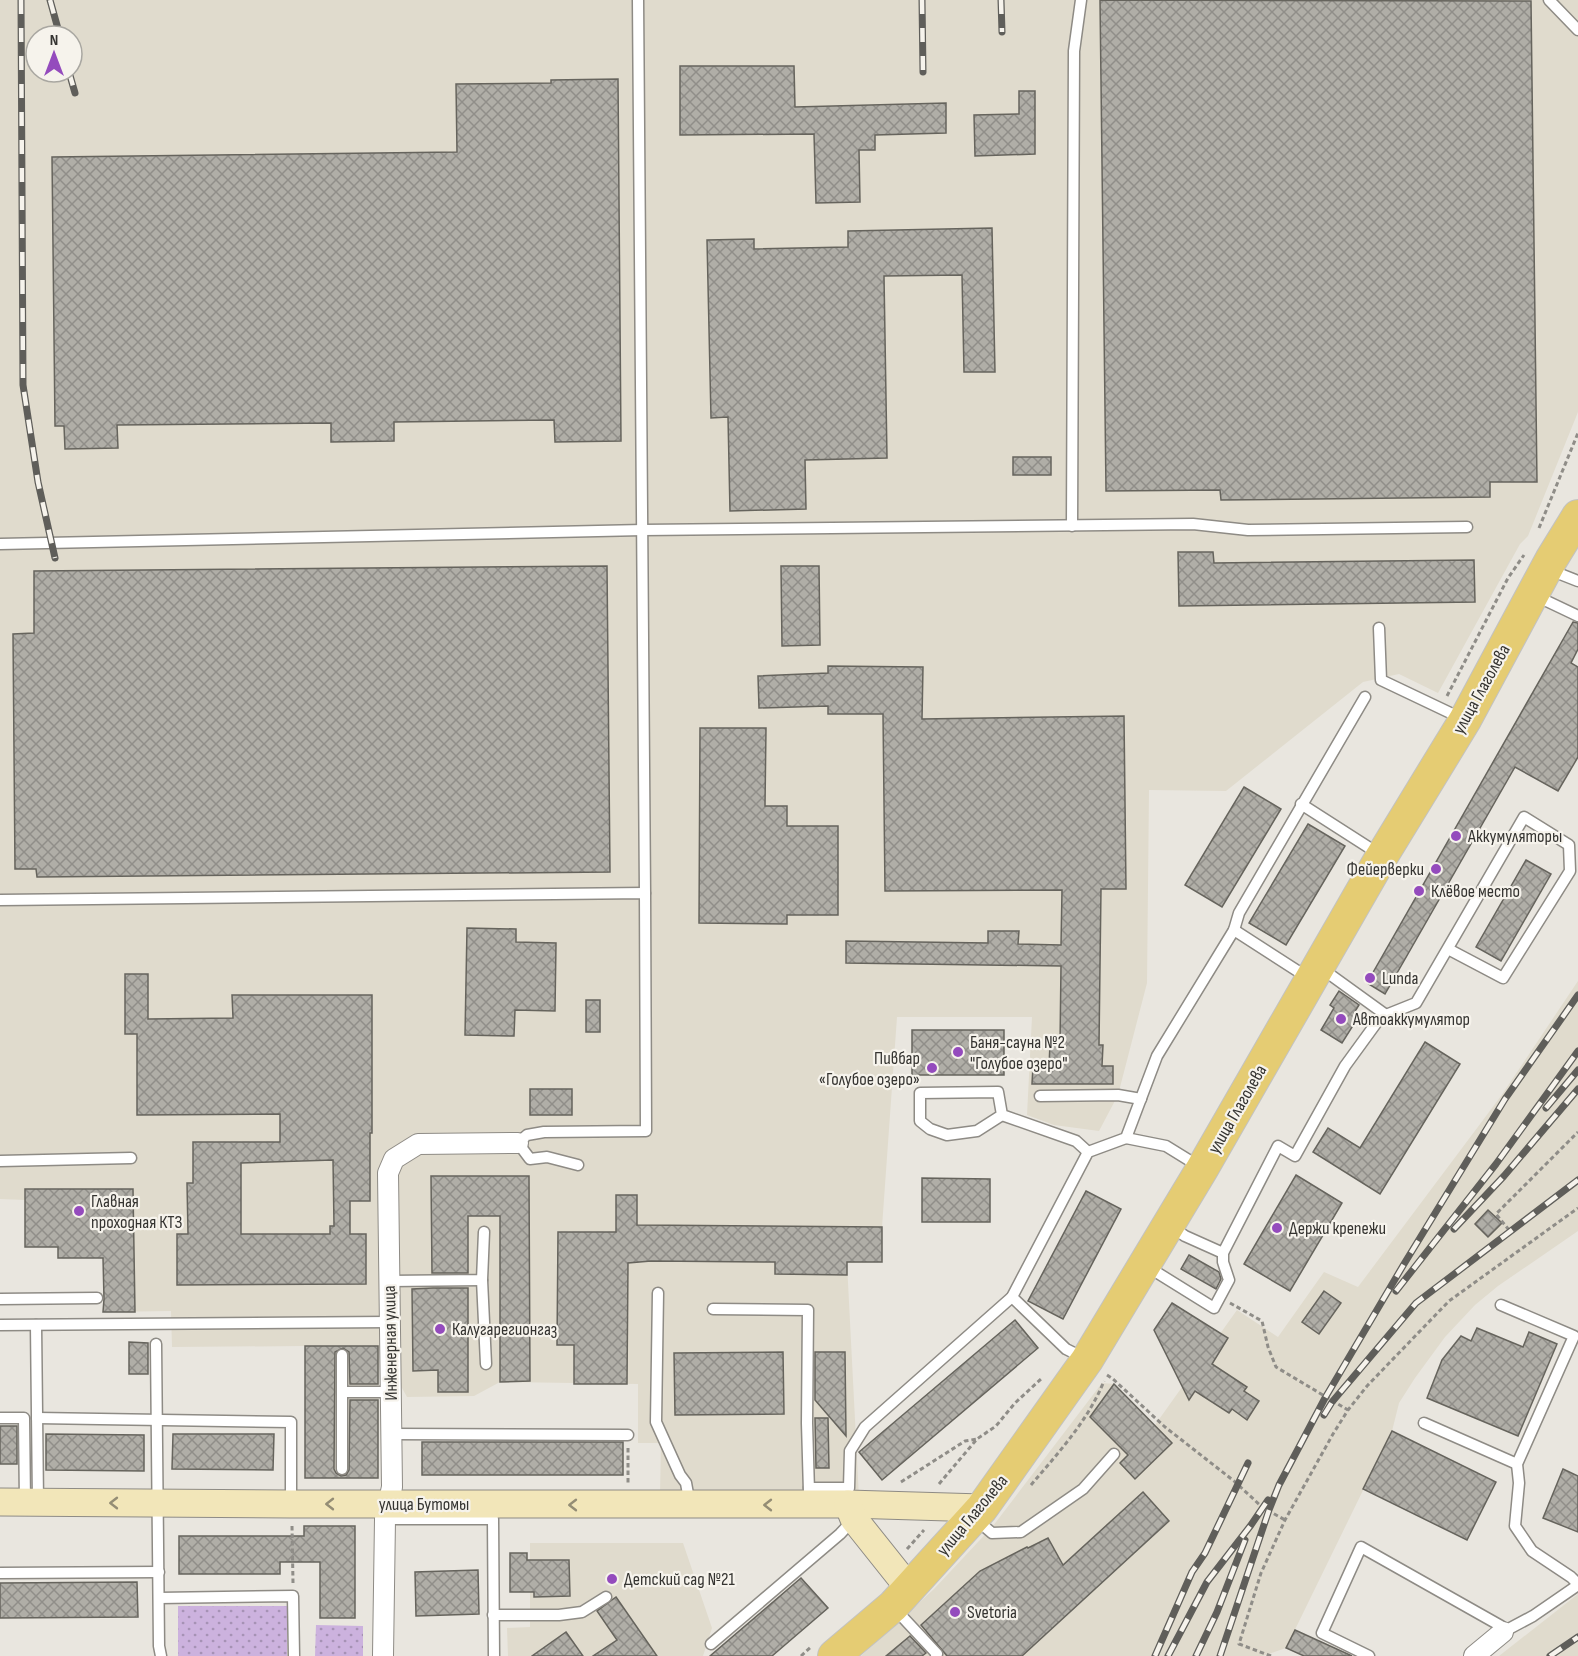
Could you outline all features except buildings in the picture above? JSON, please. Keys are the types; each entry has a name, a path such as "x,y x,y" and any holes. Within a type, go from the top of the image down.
{"main road":[{"name":"улица Глаголева","path":"826,1649 975,1515 1086,1361 1202,1169 1382,856 1452,715 1535,572 1578,516"}],"street":[{"name":"Инженерная улица","path":"383,1656 386,1511 392,1487 388,1173 394,1159 418,1144 518,1143"},
{"name":"улица Бутомы","path":"21,1502 159,1503 291,1511 386,1511 690,1505 809,1496 850,1504 929,1506 975,1515"},
{"path":"850,1504 897,1587"},
{"path":"1474,1656 1503,1632"}],"lane":[{"path":"578,1165 547,1157 530,1159 518,1143 527,1135 544,1132 646,1131 638,0"},
{"path":"1072,526 1074,51 1081,0"},
{"path":"1549,0 1578,30"},
{"path":"0,544 643,530 1193,524 1248,530 1467,527"},
{"path":"1535,572 1578,581"},
{"path":"1535,572 1578,616"},
{"path":"1379,628 1380,680 1452,715"},
{"path":"1126,1138 1157,1056 1234,930 1239,913 1365,697"},
{"path":"1301,804 1382,856"},
{"path":"1145,1265 1214,1308 1229,1280 1223,1262 1223,1253 1278,1146 1295,1156 1345,1066 1377,1022 1386,1015 1416,1003 1524,817 1569,845 1570,871 1503,978 1448,949"},
{"path":"0,900 645,893"},
{"path":"1234,930 1315,973 1386,1015"},
{"path":"998,1092 1002,1115 977,1131 947,1135 930,1129 920,1121 920,1093 998,1092"},
{"path":"1040,1096 1118,1095 1141,1099"},
{"path":"1002,1115 1076,1141 1088,1152"},
{"path":"711,1644 840,1534 850,1504 850,1452 865,1427 1012,1297 1088,1152 1126,1138 1166,1146 1202,1169"},
{"path":"0,1161 131,1158"},
{"path":"1168,1224 1185,1236 1223,1253"},
{"path":"484,1232 482,1280 486,1364"},
{"path":"390,1281 482,1280"},
{"path":"658,1293 656,1422 680,1475 686,1483 690,1505"},
{"path":"1012,1297 1086,1361"},
{"path":"0,1299 97,1298"},
{"path":"1369,1656 1323,1633 1361,1547 1501,1626 1503,1632 1533,1616 1578,1585 1571,1577 1532,1551 1515,1526 1519,1483 1517,1464 1574,1336 1501,1305"},
{"path":"712,1309 808,1310 809,1496"},
{"path":"0,1324 390,1322"},
{"path":"21,1502 37,1418 36,1324"},
{"path":"156,1344 159,1646 161,1656"},
{"path":"342,1355 342,1469"},
{"path":"342,1392 391,1392"},
{"path":"0,1419 24,1418 21,1502"},
{"path":"37,1418 291,1422 291,1511"},
{"path":"1424,1423 1517,1464"},
{"path":"391,1434 628,1435"},
{"path":"975,1515 992,1533 1021,1532 1083,1489 1114,1454"},
{"path":"386,1511 493,1519 494,1656"},
{"path":"0,1573 159,1572"},
{"path":"897,1587 937,1654 936,1656"},
{"path":"159,1598 293,1596 294,1656"},
{"path":"494,1615 559,1615 582,1612 606,1597"}],"path":[{"path":"1537,535 1578,433"},
{"path":"1452,715 1508,578 1535,572"},
{"path":"1509,1230 1496,1214 1578,1132"},
{"path":"1271,1656 1239,1644 1261,1573 1285,1520 1348,1410 1367,1386 1449,1301 1578,1208"},
{"path":"1219,1299 1262,1321 1268,1347 1276,1367 1348,1410"},
{"path":"897,1587 929,1525 931,1492 977,1439 996,1426 1015,1403 1053,1367 1086,1361 1113,1379 1165,1427 1234,1481 1262,1507 1285,1520"},
{"path":"628,1435 628,1488"},
{"path":"901,1482 965,1441 977,1439"},
{"path":"291,1511 293,1596"},
{"path":"801,1656 826,1649"}],"shaded area":[{"path":"0,0 1578,0 1578,412 1528,536 1520,544 1438,693 1399,674 1363,682 1226,791 1149,790 1147,983 1118,1095 1099,1131 1054,1125 1027,1115 1032,1017 897,1017 882,1227 882,1262 847,1263 859,1498 660,1494 661,1443 638,1443 638,1384 500,1382 474,1396 407,1397 379,1347 378,1478 305,1478 305,1346 172,1347 171,1311 103,1312 103,1271 135,1271 133,1246 97,1258 58,1258 58,1247 25,1247 25,1200 0,1199"},
{"path":"1578,981 1578,1231 1498,1286 1475,1305 1445,1337 1415,1378 1399,1403 1392,1431 1286,1648 1263,1656 861,1656 934,1589 993,1526 1102,1383 1114,1384 1155,1425 1237,1310 1278,1337 1324,1272 1358,1287 1501,1096"},
{"name":"Детский сад №21","path":"530,1543 683,1543 712,1628 703,1656 508,1656 507,1628 530,1627"},
{"path":"1578,1594 1578,1656 1499,1656"},
{"path":"178,1606 287,1606 287,1656 178,1656"},
{"path":"316,1625 363,1626 363,1656 315,1656"}],"railway":[{"path":"21,0 23,385 38,482 55,558"},
{"path":"50,0 57,24"},
{"path":"922,0 923,72"},
{"path":"1001,0 1002,32"},
{"path":"72,84 75,93"},
{"path":"1220,1656 1279,1485 1325,1398 1505,1099 1578,995"},
{"path":"1396,1291 1496,1164 1578,1051"},
{"path":"1546,1108 1578,1070"},
{"path":"1454,1229 1504,1176 1578,1089"},
{"path":"1324,1415 1332,1402 1416,1303 1578,1180"},
{"path":"1155,1656 1192,1572 1205,1553 1248,1463"},
{"path":"1168,1656 1207,1582 1268,1500"},
{"path":"1196,1656 1217,1612 1245,1540"},
{"path":"1550,1656 1578,1637"}],"place":[{"name":"Аккумуляторы","path":"1456,836"},
{"name":"Фейерверки","path":"1436,869"},
{"name":"Клёвое место","path":"1419,891"},
{"name":"Lunda","path":"1370,978"},
{"name":"Автоаккумулятор","path":"1341,1019"},
{"name":"Баня-сауна №2 \"Голубое озеро\"","path":"958,1052"},
{"name":"Пивбар «Голубое озеро»","path":"932,1068"},
{"name":"Главная проходная КТЗ","path":"79,1211"},
{"name":"Держи крепежи","path":"1277,1228"},
{"name":"Калугарегионгаз","path":"440,1329"},
{"name":"Детский сад №21","path":"612,1579"},
{"name":"Svetoria","path":"955,1612"}]}
